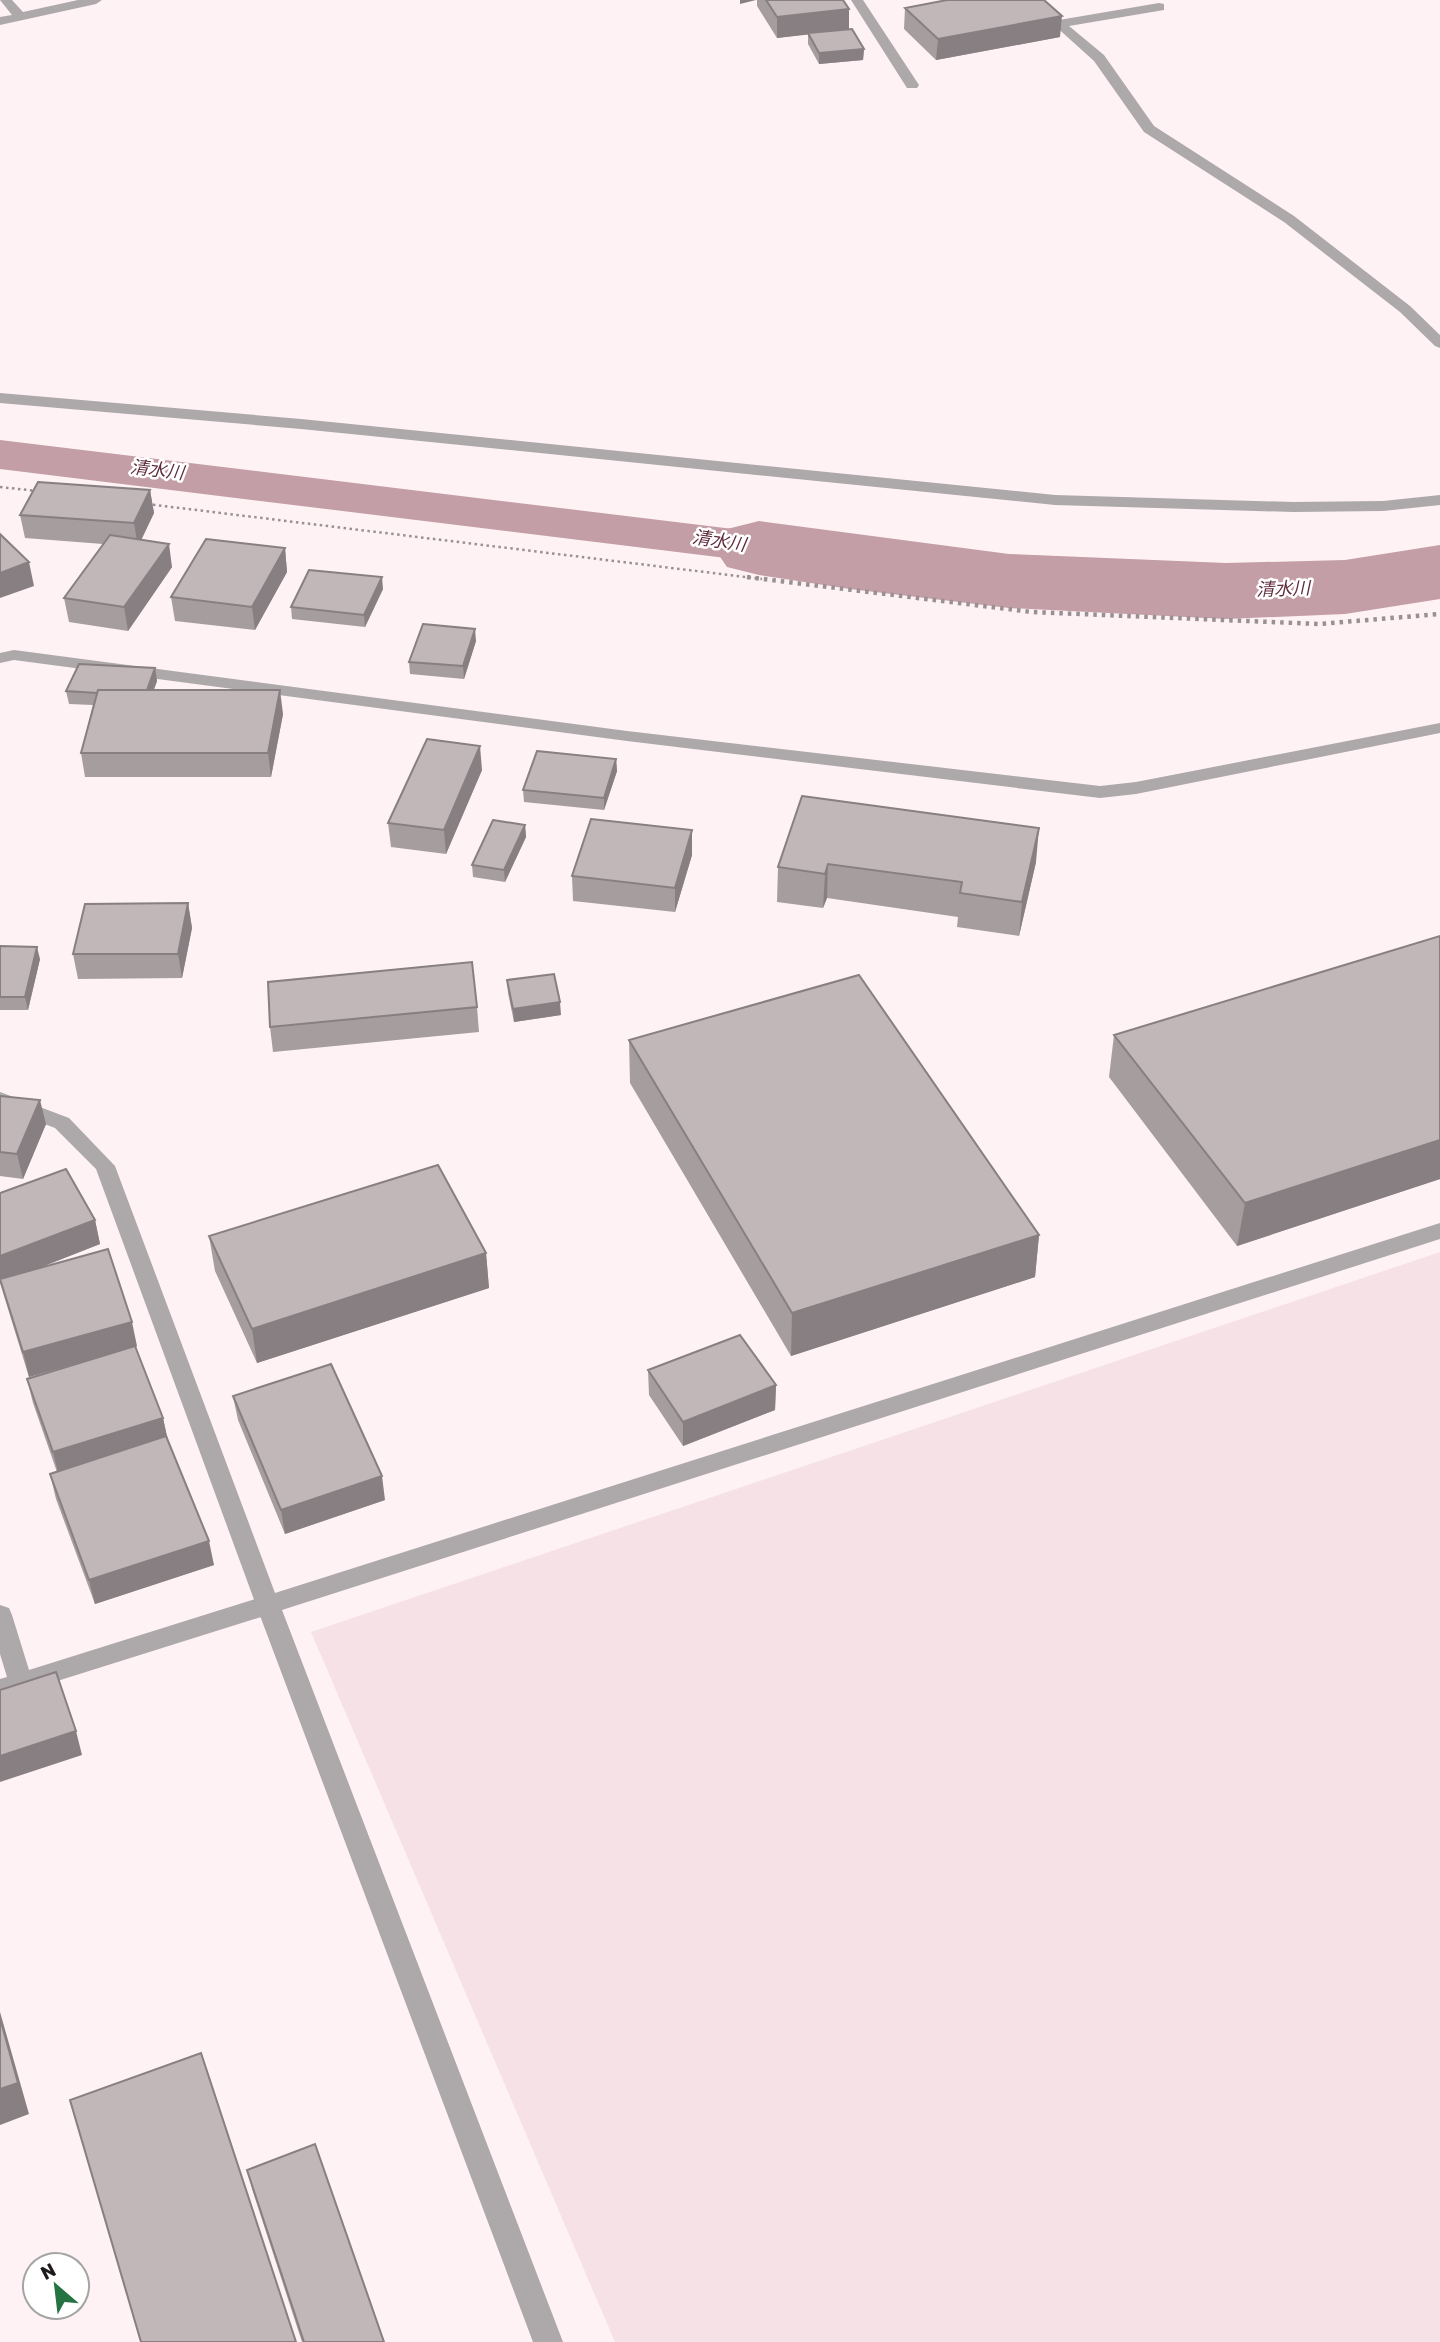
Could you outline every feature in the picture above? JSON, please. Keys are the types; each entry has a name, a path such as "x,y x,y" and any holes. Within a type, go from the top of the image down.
{"street":[{"path":"5,0 20,16"},
{"path":"0,21 96,0"},
{"path":"857,0 912,85"},
{"path":"1153,0 1159,7 1059,24 1099,58 1149,129 1289,219 1405,309 1440,343"},
{"path":"0,398 301,424 1055,500 1293,507 1383,506 1440,500"},
{"path":"0,658 14,655 627,736 1100,792 1136,788 1440,728"},
{"path":"0,1099 62,1123 105,1166 268,1605 548,2342"},
{"path":"0,1615 11,1686 1440,1231"}],"path":[{"path":"0,487 47,492"},
{"path":"144,504 1032,612 1319,624 1440,614"}],"shaded area":[{"path":"1440,1252 1440,2342 615,2342 311,1632"}],"water":[{"path":"0,440 857,544 917,570 913,576 734,559 0,469"}],"building":[{"path":"766,0 843,0 849,9 777,17"},
{"path":"947,0 1044,0 1062,16 938,39 905,8"},
{"path":"852,29 864,49 819,53 808,33"},
{"path":"38,482 150,490 134,523 20,515"},
{"path":"0,534 29,562 0,573"},
{"path":"110,535 169,544 124,607 64,598"},
{"path":"206,539 285,548 252,607 171,597"},
{"path":"309,570 382,577 364,615 291,607"},
{"path":"423,624 475,629 463,666 409,662"},
{"path":"79,664 155,668 147,690 98,690 97,693 66,691"},
{"path":"98,690 280,690 268,753 81,753"},
{"path":"427,739 480,746 444,830 388,823"},
{"path":"537,751 616,759 604,798 523,790"},
{"path":"802,796 1039,828 1022,902 960,893 962,882 828,864 825,874 778,867"},
{"path":"591,819 692,830 675,888 572,876"},
{"path":"493,820 525,825 504,870 472,865"},
{"path":"188,903 178,954 73,954 85,904"},
{"path":"1440,936 1440,1140 1245,1203 1114,1035"},
{"path":"0,946 37,947 25,997 0,997"},
{"path":"472,962 477,1007 270,1027 268,982"},
{"path":"554,974 560,1002 513,1009 507,980"},
{"path":"859,975 1039,1235 792,1313 629,1040"},
{"path":"0,1096 40,1100 17,1154 0,1152"},
{"path":"438,1165 486,1253 252,1329 209,1236"},
{"path":"66,1169 95,1220 0,1256 0,1193"},
{"path":"108,1249 132,1322 23,1352 0,1279"},
{"path":"740,1335 776,1385 683,1422 648,1370"},
{"path":"135,1346 163,1418 53,1452 27,1379"},
{"path":"331,1364 382,1476 281,1510 233,1396"},
{"path":"166,1436 209,1541 89,1580 50,1474"},
{"path":"56,1672 76,1731 0,1756 0,1690"},
{"path":"0,2018 18,2083 0,2089"},
{"path":"201,2053 296,2342 141,2342 70,2100"},
{"path":"315,2144 384,2342 304,2342 247,2170"}],"waterway":[{"name":"清水川","path":"759,548 1009,581 1226,591 1345,587 1440,572"}]}
